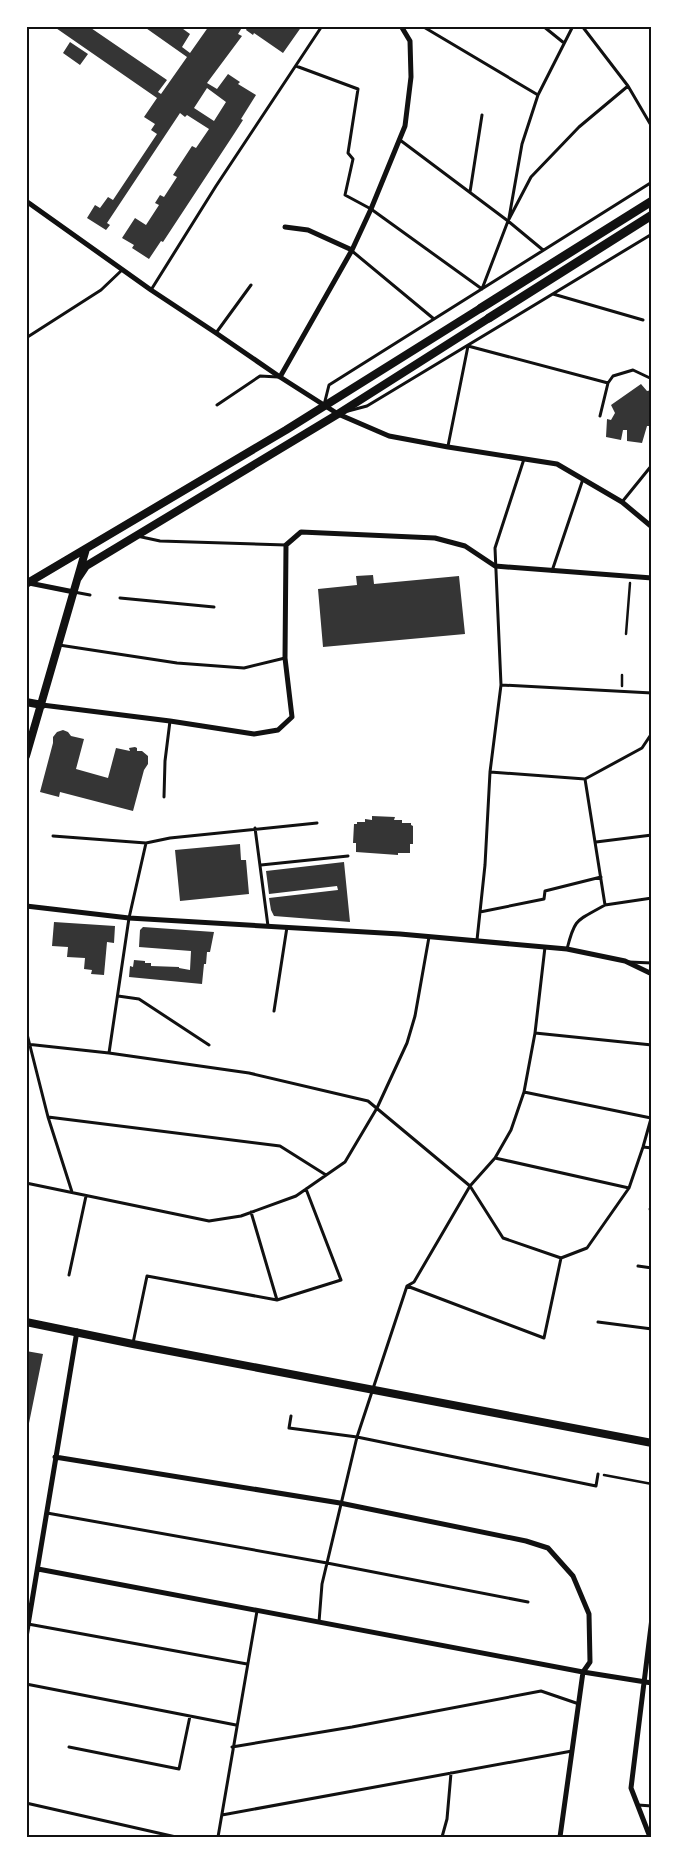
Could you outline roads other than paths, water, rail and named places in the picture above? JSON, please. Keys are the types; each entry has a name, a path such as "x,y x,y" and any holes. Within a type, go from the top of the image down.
{"main road":[{"path":"481,308 652,201"},
{"path":"489,318 652,215"}],"street":[{"path":"280,377 352,250 405,126 411,77 410,41 401,26"},
{"path":"26,201 152,290 338,414 389,436 557,464 622,502 652,527"},
{"path":"285,227 308,230 352,250"},
{"path":"28,584 286,430 481,308"},
{"path":"78,578 86,566 338,414 489,318"},
{"path":"26,702 254,734 278,730 292,717 286,658 286,545 301,532 435,538 465,546 495,566 552,572 652,578"},
{"path":"26,756 86,549"},
{"path":"28,584 74,592"},
{"path":"26,906 129,918 287,927 567,948 626,961 652,974"},
{"path":"26,1322 652,1443"},
{"path":"26,1637 77,1331"},
{"path":"55,1457 340,1503 526,1541 548,1548 572,1576 589,1614 590,1662 583,1672 560,1837"},
{"path":"38,1569 583,1672 652,1683"},
{"path":"650,1837 631,1788 652,1618"}],"lane":[{"path":"152,290 216,186 322,26"},
{"path":"422,26 538,95"},
{"path":"543,26 564,43"},
{"path":"508,221 522,144 538,95 573,26"},
{"path":"582,26 628,86 652,127"},
{"path":"296,66 358,89 348,153 353,159 345,195 371,209 482,289"},
{"path":"482,289 508,221 531,178 580,127 628,86"},
{"path":"470,192 482,116"},
{"path":"399,140 508,221 543,250"},
{"path":"324,405 329,385 652,182"},
{"path":"338,414 368,406 652,234"},
{"path":"352,250 434,319"},
{"path":"26,338 101,290 122,269"},
{"path":"216,333 251,285"},
{"path":"552,293 643,320"},
{"path":"468,346 608,383"},
{"path":"448,447 468,346"},
{"path":"600,416 608,383 613,376 633,370 652,379"},
{"path":"217,405 260,376 280,377"},
{"path":"476,940 480,912 490,772 501,685 495,548 524,458"},
{"path":"622,502 652,465"},
{"path":"552,572 583,479"},
{"path":"137,536 160,541 286,545"},
{"path":"26,573 28,584"},
{"path":"74,592 90,595"},
{"path":"120,598 214,607"},
{"path":"58,645 177,663 244,668 286,658"},
{"path":"501,685 652,693"},
{"path":"164,797 164,761 170,721"},
{"path":"490,772 585,779 642,748 652,733"},
{"path":"585,779 605,905"},
{"path":"53,836 146,843 170,838 255,828 317,823"},
{"path":"255,828 268,926"},
{"path":"596,842 652,834"},
{"path":"109,1053 129,918 146,843"},
{"path":"261,865 348,856"},
{"path":"480,912 544,899 545,891 601,877"},
{"path":"567,948 572,928 576,921 605,905 652,898"},
{"path":"274,1011 287,927"},
{"path":"26,1183 209,1221 241,1216 296,1196 345,1162 377,1108 407,1043 415,1016 429,937"},
{"path":"319,1622 326,1562 357,1437 407,1286 414,1282 470,1186 495,1158 511,1130 524,1092 535,1032 545,946"},
{"path":"626,961 652,963"},
{"path":"118,996 139,999 209,1045"},
{"path":"26,1030 27,1044 72,1192"},
{"path":"535,1032 652,1046"},
{"path":"27,1044 109,1053 249,1073 368,1101 470,1186 503,1238 561,1258 587,1248 629,1188 652,1116 524,1092"},
{"path":"48,1116 280,1146 326,1175"},
{"path":"643,1147 652,1148"},
{"path":"495,1158 629,1188"},
{"path":"133,1344 147,1276 277,1300 341,1280 306,1189"},
{"path":"69,1275 86,1196"},
{"path":"251,1212 277,1300"},
{"path":"407,1286 544,1338 561,1258"},
{"path":"638,1266 652,1268"},
{"path":"598,1322 652,1329"},
{"path":"291,1416 289,1428 357,1437 596,1486 598,1474"},
{"path":"47,1513 326,1562 528,1602"},
{"path":"218,1837 232,1747 257,1611"},
{"path":"28,1624 247,1664"},
{"path":"26,1684 236,1725"},
{"path":"232,1747 361,1726 541,1691 579,1704"},
{"path":"69,1748 179,1769 190,1716"},
{"path":"222,1815 572,1751"},
{"path":"442,1837 447,1819 451,1773"},
{"path":"26,1803 176,1837"},
{"path":"637,1805 652,1806"}]}
